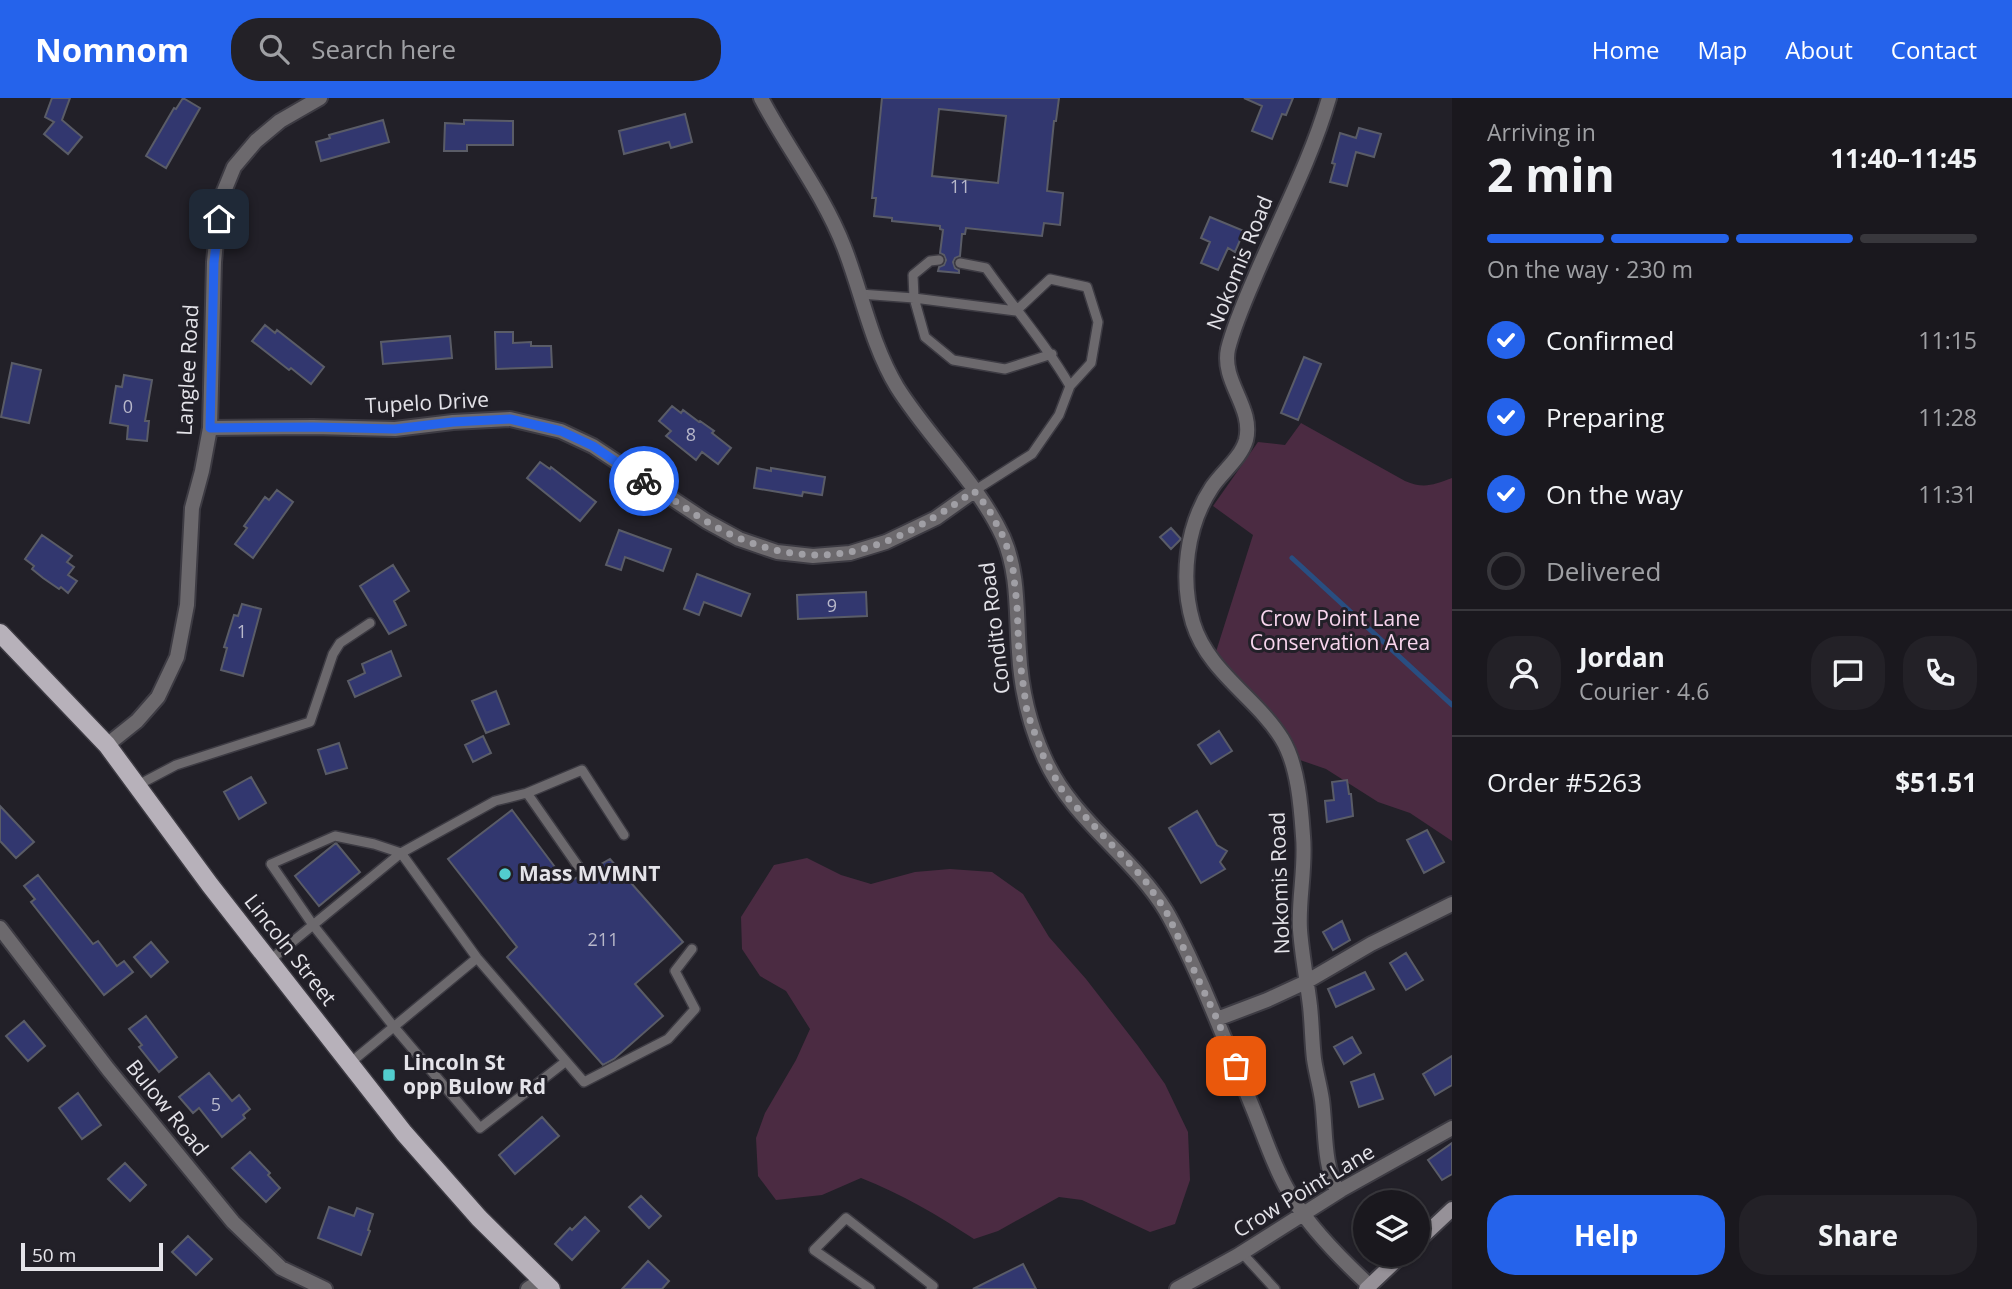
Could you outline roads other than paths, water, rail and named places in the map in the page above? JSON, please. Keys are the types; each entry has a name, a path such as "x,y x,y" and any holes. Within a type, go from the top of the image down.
{"main road":[{"name":"Lincoln Street","path":"0,633 107,744 210,885 404,1133 540,1286"}],"street":[{"name":"Langlee Road","path":"107,744 137,721 158,697 177,657 187,605 192,508 210,428 214,262 220,201 234,167 256,141 279,121 320,98"},
{"name":"Condito Road","path":"761,98 777,130 826,205 845,248 881,354 897,387 988,508 1005,540 1013,569 1019,654 1027,712 1044,758 1065,795 1144,879 1166,911 1217,1019 1273,1159 1290,1194 1304,1214 1368,1287"},
{"name":"Nokomis Road","path":"1329,98 1306,162 1255,277 1229,346 1227,369 1245,415 1246,439 1239,453 1205,499 1188,552 1186,589 1194,625 1213,661 1276,730 1290,758 1304,839 1300,928 1314,1059 1322,1099 1329,1172 1338,1192"},
{"name":"Tupelo Drive","path":"210,428 395,429 510,419 561,431 593,446 739,539 777,551 813,556 850,552 887,542 936,518 974,491"},
{"path":"1217,1019 1306,982 1371,944 1452,904"},
{"name":"Bulow Road","path":"0,928 108,1069 233,1222 281,1268 325,1289"},
{"name":"Crow Point Lane","path":"1177,1289 1242,1253 1338,1192 1452,1128"},
{"path":"1430,1230 1452,1209"},
{"path":"1368,1287 1389,1267"}],"lane":[{"path":"939,261 930,261 913,275 914,298 925,337 953,360 1005,369 1052,354"},
{"path":"960,263 986,268 1016,311 1052,354 1070,386"},
{"path":"974,491 1032,454 1059,415 1070,386 1091,363 1098,322 1087,287 1050,279 1016,311"},
{"path":"860,294 1016,311"},
{"path":"138,785 176,765 310,722 333,654 340,643 370,623"},
{"path":"269,961 401,853 495,801 527,793 582,770 624,835"},
{"path":"527,793 578,866"},
{"path":"565,1062 480,1128 394,1027 313,925 271,864 335,836 401,853 477,958 584,1082 668,1039 695,1009 675,971 692,949"},
{"path":"350,1063 477,958"},
{"path":"870,1289 814,1250 846,1218 933,1286 931,1289"},
{"path":"1242,1253 1275,1289"}],"waterway":[{"path":"1292,558 1452,705"}],"place":[{"name":"Mass MVMNT","path":"505,874"},
{"name":"Lincoln St opp Bulow Rd","path":"389,1075"}],"park label":[{"name":"Crow Point Lane Conservation Area","path":"1340,631"}]}
